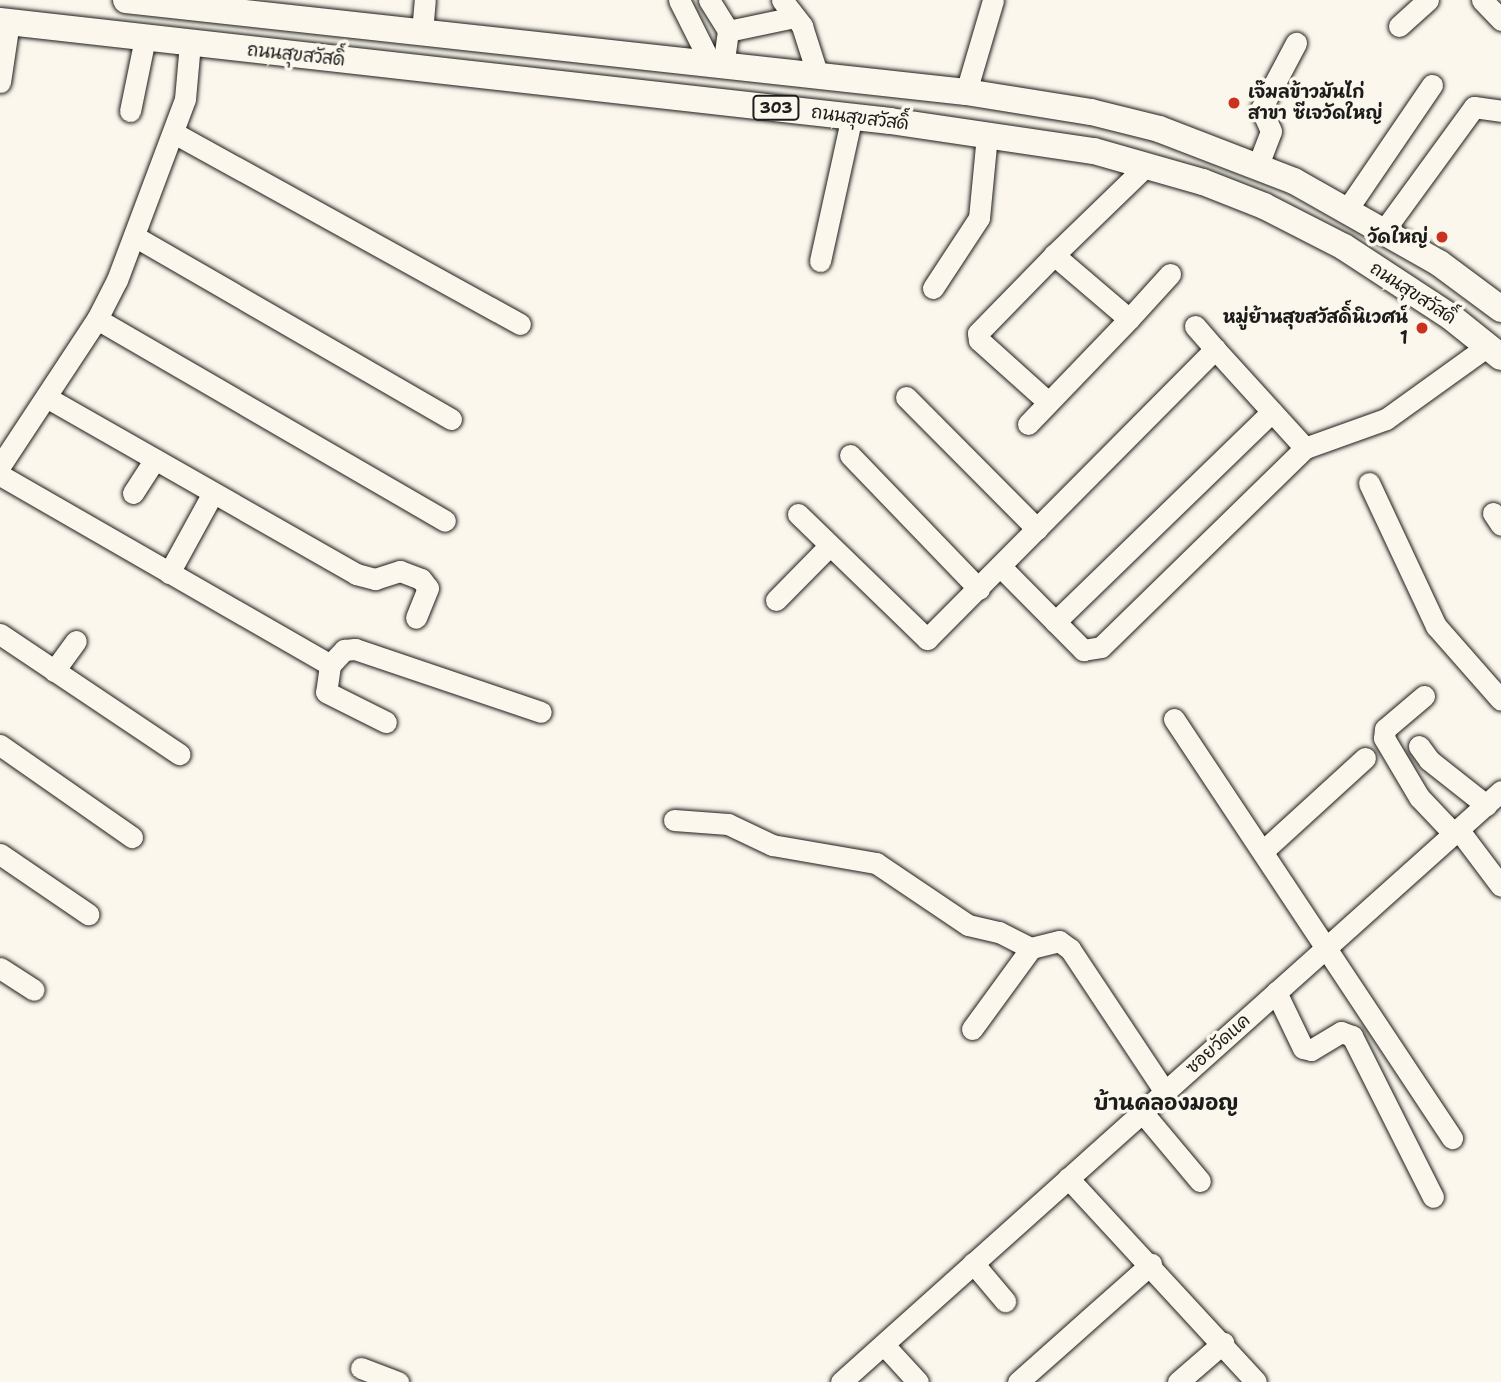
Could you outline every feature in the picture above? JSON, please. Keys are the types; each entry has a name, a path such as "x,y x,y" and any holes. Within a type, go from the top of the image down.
{"main road":[{"name":"ถนนสุขสวัสดิ์","path":"126,0 252,7 422,32 966,92 1091,112 1160,129 1258,165 1348,208 1385,229 1501,309"},
{"name":"ถนนสุขสวัสดิ์","path":"5,22 852,116 1094,151 1147,165 1264,206 1344,247 1495,351"}],"street":[{"path":"422,32 425,0"},
{"path":"678,0 717,65"},
{"path":"709,0 728,31 717,65"},
{"path":"966,92 993,0"},
{"path":"1399,26 1428,0"},
{"path":"1482,0 1501,20"},
{"path":"728,31 788,8 818,76"},
{"path":"0,82 5,22"},
{"path":"130,111 145,38"},
{"path":"0,466 97,319 134,236 174,133 185,99 190,43"},
{"path":"1258,165 1270,131 1261,109 1296,43"},
{"path":"1348,208 1432,85"},
{"path":"1385,229 1474,107 1501,111"},
{"path":"820,261 852,116"},
{"path":"174,133 520,324"},
{"path":"933,288 979,218 987,135"},
{"path":"1048,402 979,340 978,333 1147,165"},
{"path":"134,236 451,419"},
{"path":"1055,255 1129,319"},
{"path":"1028,424 1170,274"},
{"path":"97,319 445,521"},
{"path":"1195,326 1305,448"},
{"path":"798,514 927,639 1215,349"},
{"path":"1000,566 1083,650 1101,647 1305,448 1386,419 1495,351"},
{"path":"46,397 356,574 375,579 400,571 421,579 428,587 416,618"},
{"path":"906,397 1037,529"},
{"path":"1055,622 1272,412"},
{"path":"850,455 979,589"},
{"path":"133,493 155,459"},
{"path":"0,475 330,665"},
{"path":"1369,483 1436,626 1501,700"},
{"path":"169,573 209,500"},
{"path":"776,600 830,546"},
{"path":"0,634 179,754"},
{"path":"54,671 76,641"},
{"path":"386,722 326,692 330,665 344,650 355,649 541,712"},
{"path":"1424,696 1385,729 1384,738 1419,797 1456,831 1501,886"},
{"path":"1174,719 1452,1138"},
{"path":"0,745 132,836"},
{"path":"1419,746 1429,760 1493,798"},
{"path":"1263,851 1365,758"},
{"name":"ซอยวัดแค","path":"841,1382 1493,798"},
{"path":"674,820 728,824 772,845 876,863 968,925 999,932 1031,948"},
{"path":"0,854 88,914"},
{"path":"972,1030 1031,948 1050,940 1065,944 1165,1091"},
{"path":"0,968 34,990"},
{"path":"1276,992 1303,1048 1311,1050 1340,1032 1352,1035 1433,1197"},
{"path":"1142,1112 1200,1181"},
{"path":"1068,1178 1152,1264 1256,1382"},
{"path":"973,1263 1006,1301"},
{"path":"1018,1382 1152,1264"},
{"path":"1178,1382 1223,1343"},
{"path":"884,1345 918,1382"},
{"path":"361,1368 398,1382"}],"place":[{"name":"เจ๊มลข้าวมันไก่ สาขา ซีเจวัดใหญ่","path":"1234,103"},
{"name":"วัดใหญ่","path":"1442,237"},
{"name":"หมู่ย้านสุขสวัสดิ์นิเวศน์ 1","path":"1422,328"}],"district":[{"name":"บ้านคลองมอญ","path":"1166,1103"}]}
